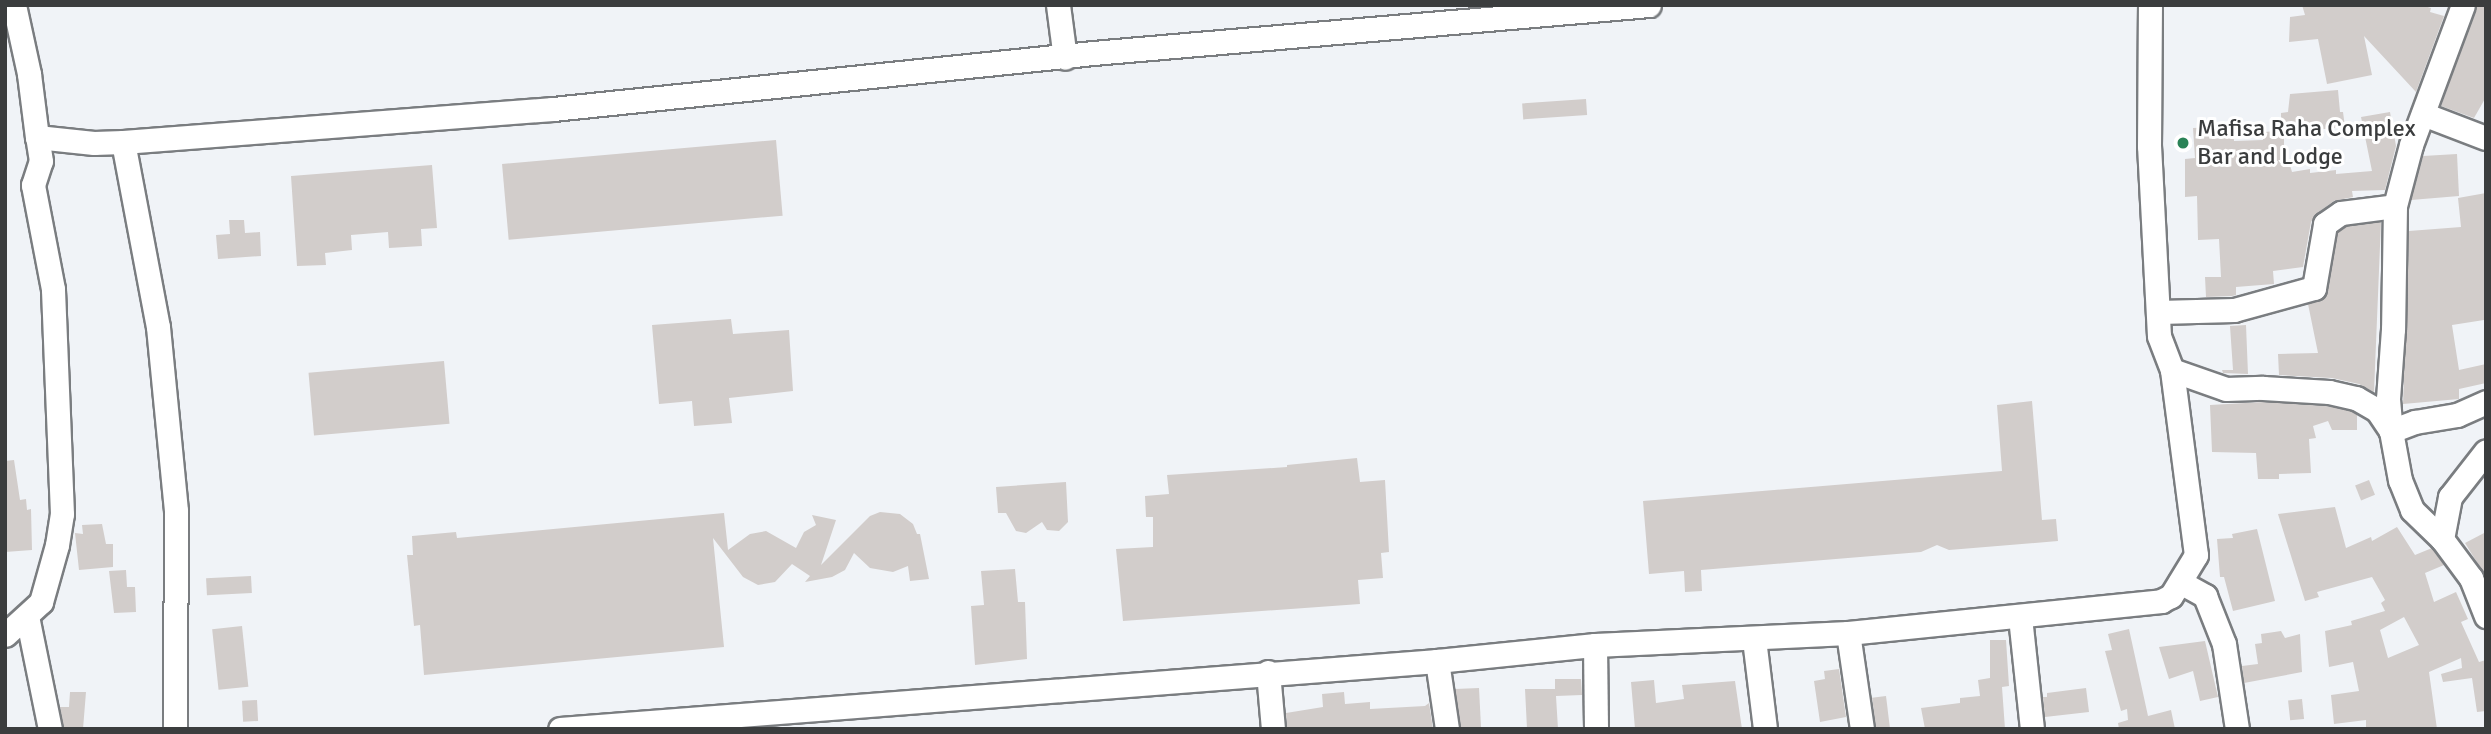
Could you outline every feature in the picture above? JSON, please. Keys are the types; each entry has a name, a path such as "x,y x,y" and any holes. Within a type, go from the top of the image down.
{"street":[{"path":"5,635 41,602 57,545 62,514 53,289 33,185 41,161 29,74 14,5"},
{"path":"1058,5 1065,58"},
{"path":"37,137 94,143 123,142 553,109 1065,58 1649,5"},
{"path":"560,729 1268,672 1437,662 1595,645 1848,633 2161,601 2171,596 2196,555 2172,370 2159,336 2149,146 2150,5"},
{"path":"2463,5 2423,114 2395,206 2393,329 2388,398 2400,480 2412,510 2442,539 2471,578 2486,616"},
{"path":"2423,114 2486,138"},
{"path":"123,142 158,327 176,511 175,729"},
{"path":"2159,312 2235,310 2314,288 2325,224 2341,213 2395,206"},
{"path":"2172,370 2226,389 2296,389 2356,398 2377,410 2391,431"},
{"path":"2391,431 2415,422 2457,415 2486,402"},
{"path":"2442,539 2450,496 2486,451"},
{"path":"2180,582 2206,596 2224,644 2237,729"},
{"path":"27,616 50,729"},
{"path":"2020,617 2032,729"},
{"path":"1848,633 1862,729"},
{"path":"1754,639 1765,729"},
{"path":"1595,645 1597,729"},
{"path":"1437,662 1447,729"},
{"path":"1268,672 1273,729"}],"building":[{"path":"2302,5 2421,5 2431,8 2430,12 2444,16 2416,92 2364,36 2372,75 2327,84 2318,39 2289,42 2290,17 2305,15"},
{"path":"2477,5 2486,5 2486,97 2474,118 2441,106"},
{"path":"2338,90 2340,112 2343,112 2345,127 2284,133 2284,162 2289,162 2292,172 2310,169 2310,173 2336,170 2336,174 2372,171 2361,117 2390,112 2396,146 2385,190 2352,191 2353,197 2334,201 2317,213 2311,222 2303,267 2273,271 2274,284 2236,287 2236,295 2206,297 2205,277 2221,277 2219,239 2198,240 2197,196 2185,197 2185,159 2195,158 2193,128 2233,126 2234,141 2263,140 2263,132 2281,131 2281,113 2288,112 2290,94"},
{"path":"1586,99 1587,115 1523,119 1522,103"},
{"path":"776,140 783,216 509,240 502,164"},
{"path":"2457,154 2459,196 2411,200 2423,156"},
{"path":"432,165 437,228 421,229 422,246 389,248 388,232 351,235 352,250 325,253 326,265 297,266 291,176"},
{"path":"2486,193 2484,320 2452,325 2459,370 2486,364 2486,383 2459,389 2459,399 2403,404 2409,231 2461,227 2458,198"},
{"path":"229,220 244,220 245,233 260,232 261,256 218,259 216,235 230,234"},
{"path":"2381,222 2374,392 2359,384 2332,378 2279,375 2278,354 2318,353 2308,304 2327,294 2338,232 2346,226"},
{"path":"731,319 733,334 789,330 793,391 729,398 732,423 694,426 692,401 659,404 652,325"},
{"path":"2246,325 2248,374 2223,373 2222,370 2233,370 2230,326"},
{"path":"444,361 449,424 314,436 309,373"},
{"path":"2032,401 2042,520 2056,519 2058,541 1949,550 1937,545 1921,552 1701,570 1702,591 1685,592 1684,571 1649,574 1643,501 2002,471 1997,405"},
{"path":"2263,402 2327,406 2351,411 2357,415 2357,430 2332,430 2328,421 2313,426 2316,438 2309,439 2311,473 2279,474 2279,479 2258,479 2256,453 2212,452 2210,405"},
{"path":"1357,458 1360,482 1385,480 1389,552 1381,553 1383,578 1358,580 1360,604 1123,621 1116,549 1153,547 1153,517 1146,517 1145,496 1169,494 1167,475 1287,467"},
{"path":"14,460 20,500 26,499 27,510 31,509 32,550 5,552 5,461"},
{"path":"2369,480 2375,495 2361,500 2355,486"},
{"path":"1066,482 1068,522 1059,531 1047,530 1042,522 1026,533 1016,531 1006,513 998,513 996,487"},
{"path":"2335,507 2346,548 2371,537 2372,541 2397,527 2415,555 2432,548 2444,565 2425,573 2434,602 2456,592 2468,619 2461,622 2479,662 2486,660 2486,711 2477,712 2472,678 2443,682 2441,674 2462,668 2461,658 2429,672 2437,729 2366,729 2366,720 2334,724 2331,695 2359,691 2353,662 2329,667 2325,631 2352,625 2351,621 2385,611 2381,603 2385,600 2372,577 2317,592 2319,597 2305,601 2278,514","holes":["2404,617 2419,645 2388,658 2380,630"]},
{"path":"880,512 900,514 913,524 917,534 920,534 929,579 910,581 908,566 893,572 870,568 854,553 845,570 832,577 805,582 810,576 792,564 775,582 758,585 743,577 713,538 724,647 424,675 420,625 414,626 407,555 413,555 412,536 456,532 457,538 724,513 728,550 750,534 766,531 796,548 804,532 816,525 812,515 836,520 821,565 870,516"},
{"path":"102,524 106,544 113,544 113,567 79,570 75,533 83,534 82,525"},
{"path":"2257,529 2275,601 2233,611 2224,577 2220,577 2217,539 2233,538 2232,534"},
{"path":"2486,532 2486,577 2465,543"},
{"path":"1015,569 1018,602 1025,602 1027,659 975,665 971,606 984,605 981,571"},
{"path":"126,570 127,587 135,587 136,612 114,613 109,571"},
{"path":"251,576 252,593 207,595 206,578"},
{"path":"242,626 248,687 219,690 212,629"},
{"path":"2129,629 2148,716 2171,710 2175,729 2119,729 2118,723 2128,720 2127,709 2121,711 2105,651 2112,650 2108,634"},
{"path":"2281,631 2285,638 2300,634 2302,672 2244,683 2242,666 2258,664 2255,644 2262,643 2261,634"},
{"path":"1990,640 2006,640 2009,686 2002,687 2005,729 1925,729 1921,708 1960,703 1960,698 1980,696 1978,680 1990,678"},
{"path":"2205,641 2218,697 2200,701 2193,671 2169,679 2159,647"},
{"path":"1839,669 1846,717 1820,722 1814,681 1825,679 1824,671"},
{"path":"1555,679 1581,679 1582,695 1556,696 1558,729 1527,729 1525,689 1555,689"},
{"path":"1654,680 1656,703 1684,699 1682,685 1735,681 1742,729 1635,729 1631,682"},
{"path":"1479,688 1481,727 1461,728 1455,689"},
{"path":"2086,688 2089,712 2045,717 2043,697 2047,697 2047,693"},
{"path":"70,692 86,692 83,729 64,729 60,707 69,707"},
{"path":"1344,692 1345,704 1370,702 1370,709 1425,706 1429,703 1433,729 1287,729 1286,713 1323,707 1322,694"},
{"path":"1886,696 1890,729 1876,729 1872,698"},
{"path":"2302,699 2304,719 2290,720 2288,700"},
{"path":"257,700 258,721 243,722 242,701"}],"place":[{"name":"Mafisa Raha Complex Bar and Lodge","path":"2183,143"}]}
